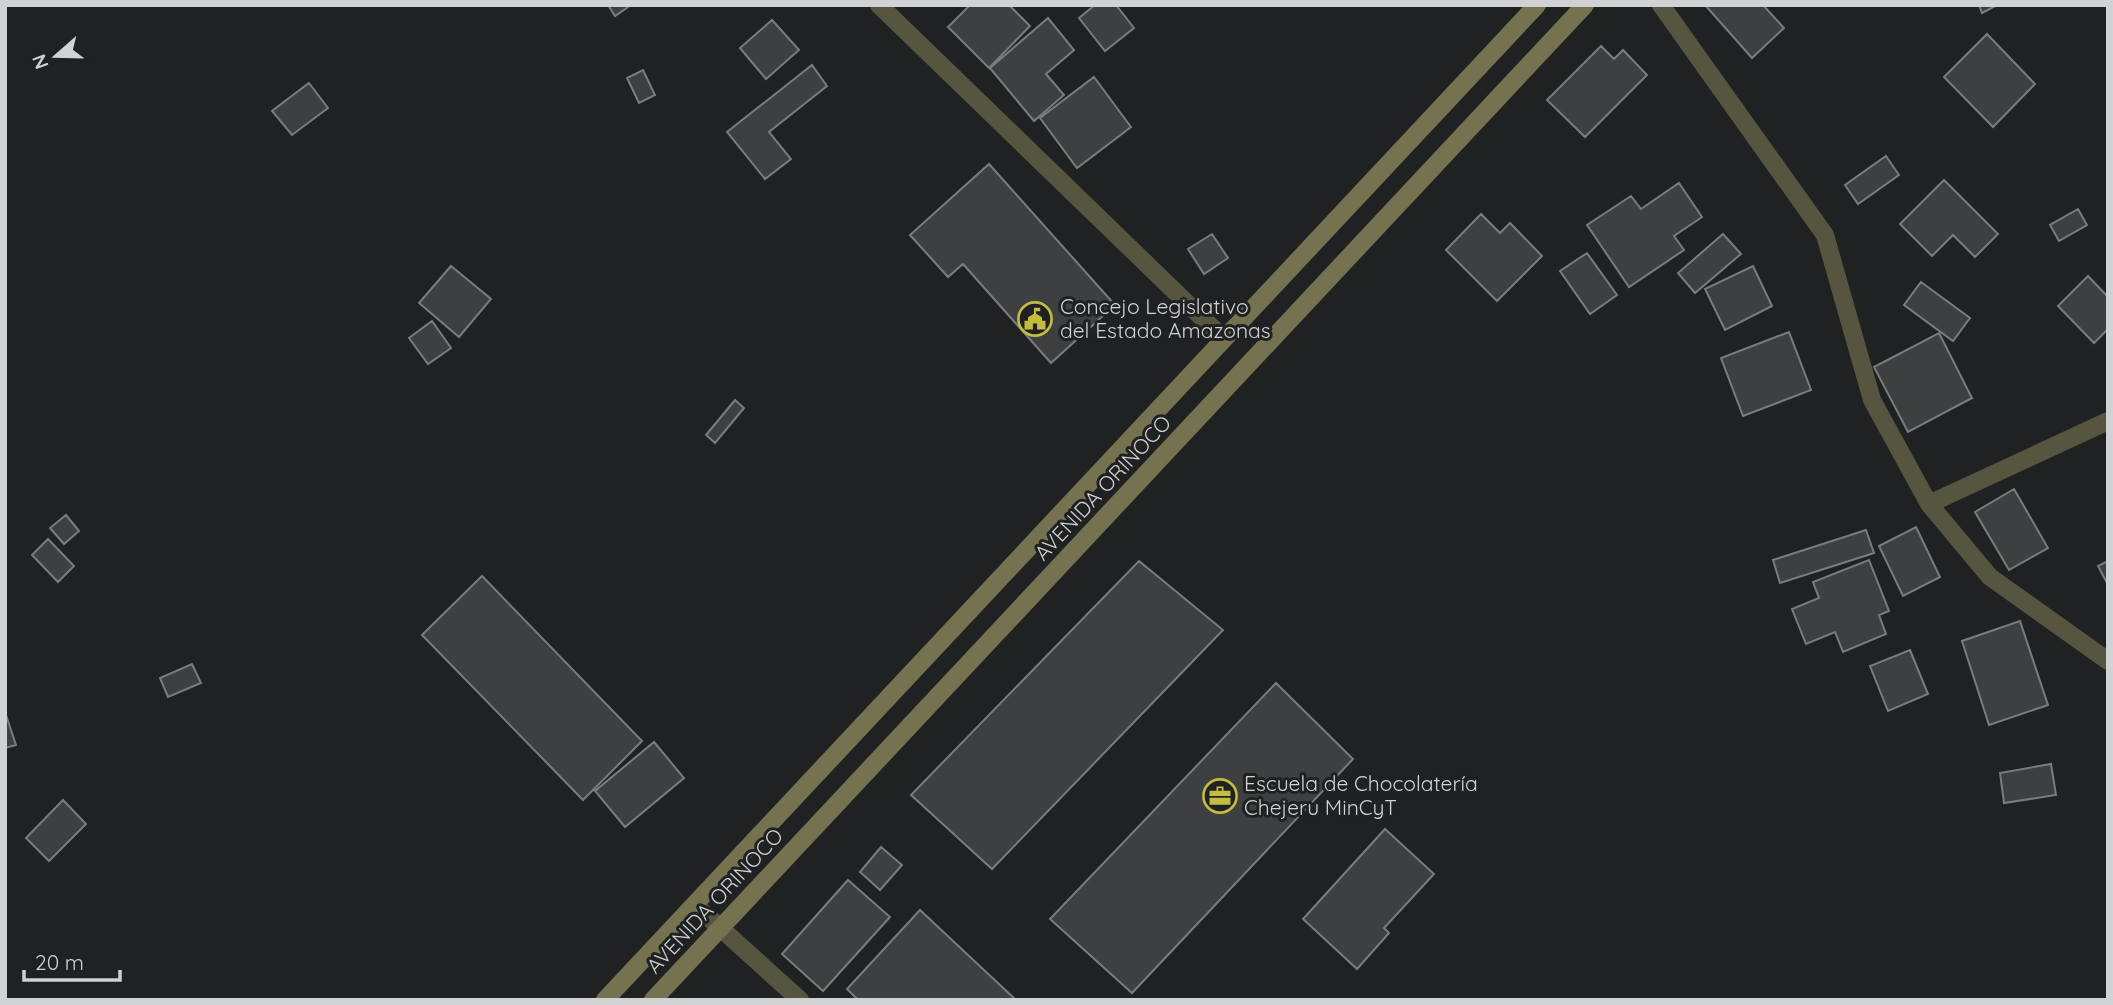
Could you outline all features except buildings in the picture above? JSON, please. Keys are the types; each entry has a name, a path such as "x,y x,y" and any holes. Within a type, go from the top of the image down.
{"street":[{"path":"879,5 1224,339"},
{"name":"AVENIDA ORINOCO","path":"605,1000 1537,5"},
{"name":"AVENIDA ORINOCO","path":"653,1000 1585,5"},
{"path":"1661,5 1825,235 1872,400 1929,504 1990,577 2108,661"},
{"path":"1929,504 2108,421"},
{"path":"695,905 800,1000"}],"place":[{"name":"Concejo Legislativo del Estado Amazonas","path":"1035,319"},
{"name":"Escuela de Chocolatería Chejeru MinCyT","path":"1220,796"}]}
